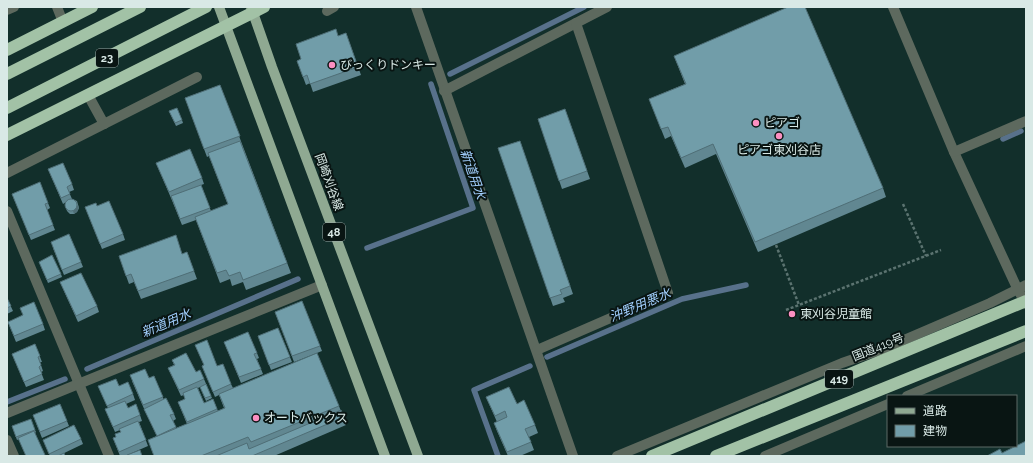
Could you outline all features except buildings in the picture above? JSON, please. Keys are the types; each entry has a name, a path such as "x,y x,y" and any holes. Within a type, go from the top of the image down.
{"highway":[{"path":"7,50 92,7"},
{"name":"23","path":"7,74 140,7"},
{"name":"23","path":"7,108 206,7"},
{"path":"7,135 226,27 256,9"},
{"name":"国道419号","path":"652,456 1026,302"},
{"name":"419","path":"716,456 1026,331"}],"main road":[{"name":"48","path":"219,7 385,456"},
{"name":"岡崎刈谷線","path":"256,9 289,112 418,456"}],"street":[{"path":"7,10 14,7"},
{"path":"57,7 63,22"},
{"path":"416,7 444,91 537,350 573,456"},
{"path":"444,91 607,7"},
{"path":"894,7 954,152 1022,286 1026,302"},
{"path":"537,350 668,293 576,23"},
{"path":"7,173 197,77"},
{"path":"88,95 104,124"},
{"path":"954,152 1026,121"},
{"path":"7,211 109,456"},
{"path":"7,413 322,285"},
{"path":"617,456 842,363 883,350 990,303 1022,286"},
{"path":"909,395 1026,346"},
{"path":"765,456 887,404"},
{"path":"7,440 14,456"}],"path":[{"path":"903,204 926,256"},
{"path":"776,245 799,305"},
{"path":"786,310 941,250"}],"waterway":[{"name":"新道用水","path":"450,74 584,7"},
{"name":"新道用水","path":"367,248 473,208 431,84"},
{"name":"沖野用悪水","path":"1003,139 1021,131"},
{"name":"新道用水","path":"87,369 298,279"},
{"name":"沖野用悪水","path":"547,357 682,299 746,285"},
{"name":"沖野用悪水","path":"498,456 474,390 530,366"},
{"name":"新道用水","path":"7,402 65,379"}],"place":[{"name":"びっくりドンキー","path":"332,65"},
{"name":"ピアゴ","path":"756,123"},
{"name":"ピアゴ東刈谷店","path":"779,136"},
{"name":"東刈谷児童館","path":"792,314"},
{"name":"オートバックス","path":"256,418"}]}
